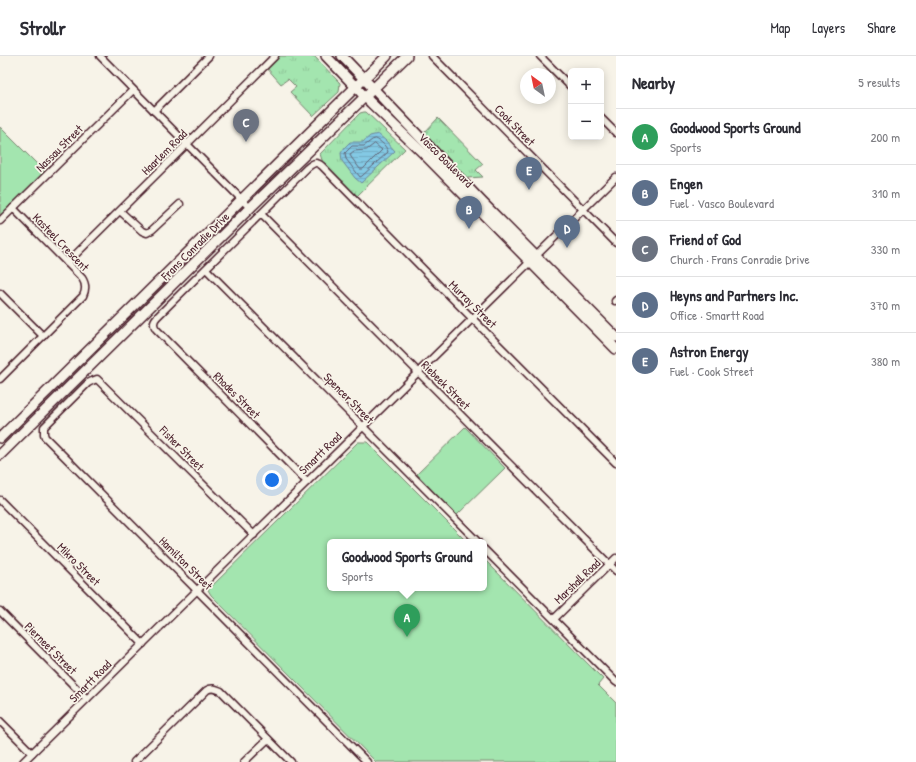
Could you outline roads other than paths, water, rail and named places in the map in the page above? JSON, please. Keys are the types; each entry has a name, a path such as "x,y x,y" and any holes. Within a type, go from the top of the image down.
{"main road":[{"name":"Vasco Boulevard","path":"326,56 365,96 533,259 616,337"},
{"name":"Vasco Boulevard","path":"342,56 482,202 616,349"},
{"name":"Frans Conradie Drive","path":"0,438 387,56"},
{"name":"Frans Conradie Drive","path":"0,455 250,208 407,56"}],"street":[{"path":"100,56 250,208"},
{"path":"154,111 209,56"},
{"name":"Haarlem Road","path":"67,263 275,56"},
{"name":"Cook Street","path":"432,56 616,243"},
{"path":"540,56 568,84"},
{"name":"Nassau Street","path":"0,221 133,90"},
{"path":"604,121 616,133"},
{"name":"Murray Street","path":"261,214 308,168 315,162 319,163 616,463"},
{"name":"Smartt Road","path":"23,762 616,177"},
{"path":"120,211 142,231 147,232 152,230 180,204"},
{"name":"Kasteel Crescent","path":"0,379 83,296 86,288 84,281 13,208"},
{"path":"206,268 261,214"},
{"name":"Riebeek Street","path":"261,214 616,571"},
{"name":"Rhodes Street","path":"206,268 157,317 154,325 156,329 307,482"},
{"name":"Spencer Street","path":"206,268 475,539"},
{"path":"0,293 43,336"},
{"name":"Fisher Street","path":"95,380 97,379 100,381 254,535"},
{"name":"Hamilton Street","path":"95,380 88,384 44,427 45,437 367,762"},
{"name":"Mikro Street","path":"0,500 142,644"},
{"path":"487,551 616,682"},
{"name":"Marshall Road","path":"554,619 616,558"},
{"name":"Pierneef Street","path":"0,611 87,699"},
{"path":"134,762 210,688 221,691 291,762"},
{"path":"0,721 32,753"},
{"path":"244,762 268,738"}],"water":[{"path":"378,134 395,151 361,183 355,178 342,161 341,153 350,142 363,142 370,136"}],"place":[{"name":"Friend of God","path":"246,142"},
{"name":"Astron Energy","path":"529,190"},
{"name":"Engen","path":"469,229"},
{"name":"Heyns and Partners Inc.","path":"567,248"},
{"name":"Goodwood Sports Ground","path":"407,637"}]}
